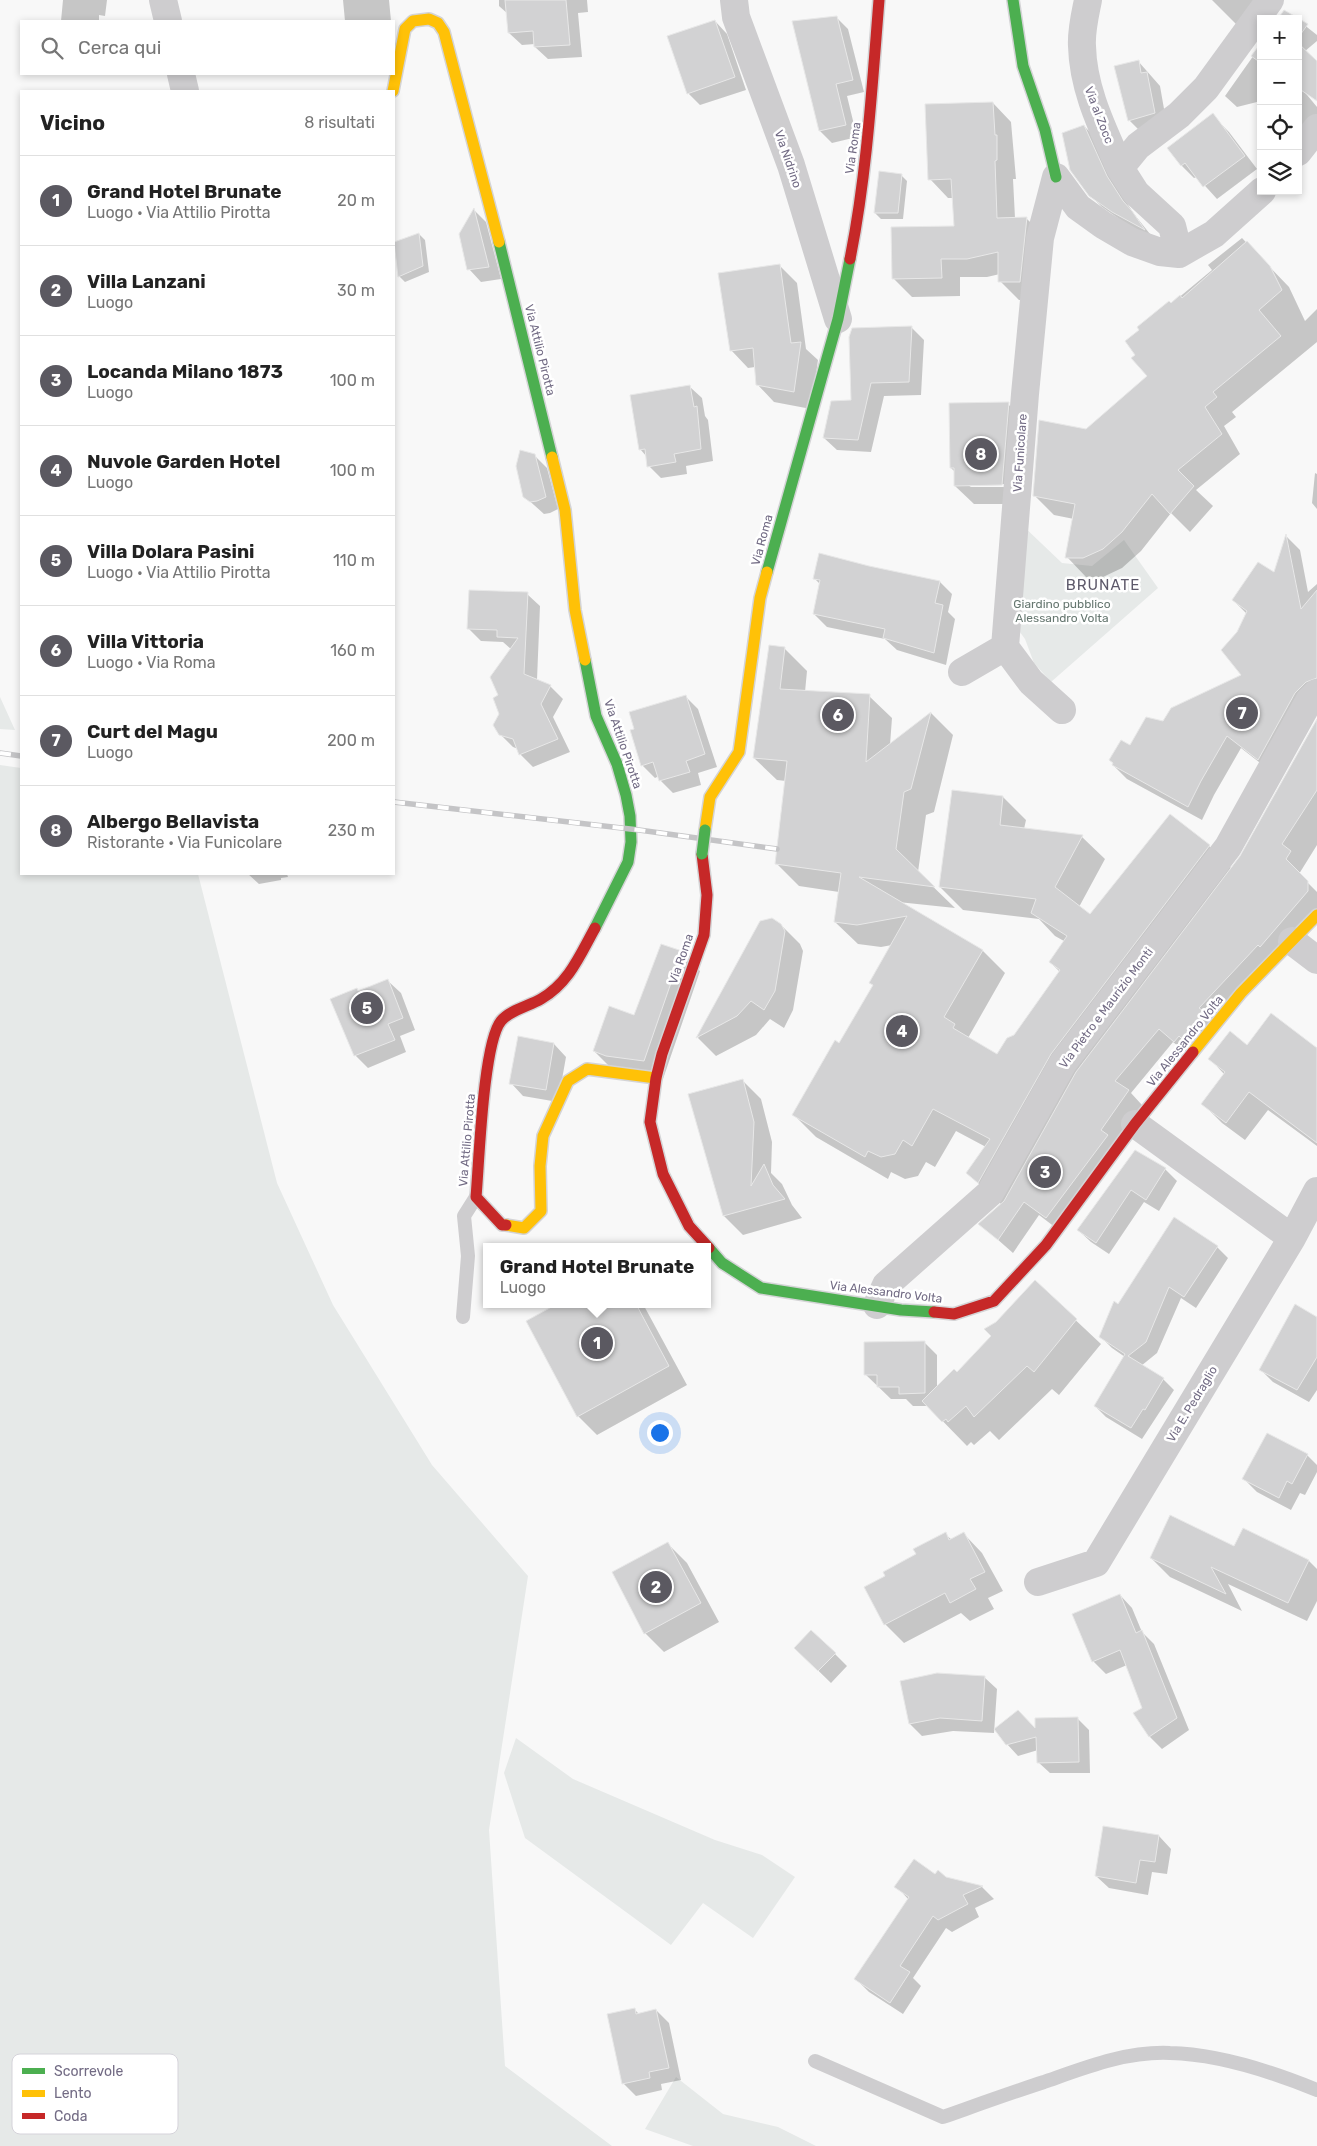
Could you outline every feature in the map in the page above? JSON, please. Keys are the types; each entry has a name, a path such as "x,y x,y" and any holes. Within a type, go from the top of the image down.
{"street":[{"path":"163,0 168,20"},
{"name":"Via Nidrino","path":"734,0 736,17 791,165 838,319"},
{"name":"Via Roma","path":"656,1078 662,1054 704,935 707,895 702,854 710,797 739,752 760,598 838,319 857,223 870,119 879,0"},
{"path":"1013,0 1023,66 1045,130 1056,177 1078,207 1103,225 1132,242 1160,252 1179,254 1214,234 1258,195"},
{"name":"Via al Zocc","path":"1088,0 1082,46 1089,95 1120,168 1136,192 1172,226 1179,254"},
{"path":"1120,168 1138,146 1179,115 1206,88 1270,0"},
{"name":"Via Attilio Pirotta","path":"392,90 405,29 414,21 429,19 438,23 444,32 470,127 565,510 575,610 596,716 617,764 630,816 631,842 628,862 617,888 567,979 542,999 516,1011 501,1022 493,1041 485,1087 476,1197 502,1225 524,1228 541,1211 540,1166 543,1136 568,1081 587,1069 656,1078"},
{"path":"181,75 185,90"},
{"path":"1300,150 1317,128"},
{"name":"Via Funicolare","path":"1005,647 1024,404 1040,238 1056,177"},
{"path":"962,672 1005,647 1031,682 1062,710"},
{"name":"Via Pietro e Maurizio Monti","path":"877,1305 886,1285 990,1193 1063,1064 1228,848 1309,701 1317,693"},
{"name":"Via Alessandro Volta","path":"711,1251 722,1263 761,1288 901,1310 954,1314 994,1301 1046,1246 1135,1124 1241,993 1317,915"},
{"path":"1292,941 1317,960"},
{"name":"Via Alessandro Volta","path":"656,1078 650,1122 663,1174 688,1226 704,1243"},
{"path":"1135,1124 1292,1238"},
{"name":"Via E. Pedraglio","path":"1038,1582 1096,1564 1292,1238 1317,1190"}],"lane":[{"path":"463,1317 468,1256 464,1216 476,1197"},
{"path":"815,2061 943,2117 1091,2065 1141,2054 1170,2053 1211,2058 1285,2077 1317,2090"}],"green space":[{"name":"Giardino pubblico Alessandro Volta","path":"1020,523 1062,563 1092,566 1124,540 1158,588 1051,682 1034,663 1025,639 1014,624"},
{"path":"0,697 15,730 0,729"},
{"path":"0,765 20,768 20,875 198,875 277,1183 333,1305 432,1465 528,1576 489,1830 505,2066 612,2146 0,2146"},
{"path":"516,1738 573,1779 715,1840 762,1855 795,1877 753,1938 703,1903 671,1945 525,1838 504,1773"},
{"path":"676,2077 723,2114 778,2127 816,2146 693,2146 645,2129"}],"building":[{"path":"505,0 566,0 570,45 534,47 533,31 508,33"},
{"path":"1284,10 1293,15 1281,15"},
{"path":"837,16 853,80 836,84 846,125 819,131 792,21"},
{"path":"715,20 735,77 687,94 667,36"},
{"path":"1302,20 1308,24 1302,32"},
{"path":"1302,47 1317,61 1317,101 1302,91"},
{"path":"1257,48 1257,60 1251,56"},
{"path":"1139,60 1141,73 1147,72 1155,113 1128,121 1114,66"},
{"path":"993,102 995,135 997,135 997,160 995,161 997,218 1027,217 1020,282 998,282 998,252 967,259 941,259 942,278 892,279 891,227 954,226 951,179 928,180 925,104"},
{"path":"1213,113 1245,156 1203,187 1185,163 1181,166 1167,148"},
{"path":"1084,125 1107,176 1145,230 1112,212 1089,196 1070,170 1062,133"},
{"path":"879,171 902,174 898,213 874,213"},
{"path":"474,208 489,267 467,270 459,234"},
{"path":"419,233 423,266 398,277 395,242"},
{"path":"1247,241 1270,266 1282,290 1259,310 1281,336 1213,392 1217,397 1205,407 1222,434 1178,470 1194,486 1170,514 1152,494 1122,532 1103,549 1083,558 1065,558 1075,504 1033,496 1039,420 1086,429 1147,376 1131,358 1135,355 1125,341 1139,330 1137,327 1169,301 1171,303 1180,295 1182,298"},
{"path":"780,264 791,343 801,342 794,392 756,385 753,348 730,351 718,273"},
{"path":"912,326 909,382 871,383 858,440 823,438 831,401 851,400 849,337 852,328"},
{"path":"690,385 694,407 697,406 701,449 674,454 676,462 647,467 645,449 639,450 630,395"},
{"path":"1009,402 1002,485 954,486 954,468 950,468 949,403"},
{"path":"520,450 535,454 546,497 537,501 530,502 523,497 516,466"},
{"path":"1286,534 1301,609 1317,590 1317,678 1306,682 1295,693 1258,760 1227,736 1188,807 1112,765 1113,763 1109,760 1121,740 1130,745 1146,717 1163,721 1171,708 1241,675 1221,650 1237,632 1247,611 1232,600 1258,562 1274,572"},
{"path":"819,553 940,581 935,603 943,605 934,653 883,638 885,629 813,614 820,580 813,579"},
{"path":"469,590 528,592 524,674 551,685 541,704 558,739 519,755 513,739 499,735 493,725 499,714 493,698 498,695 490,677 518,638 497,637 497,630 467,629"},
{"path":"769,645 785,647 780,689 870,694 866,762 931,712 911,789 904,792 896,849 935,887 859,877 983,950 944,1017 955,1024 953,1028 997,1054 1007,1038 1014,1035 1060,970 1049,962 1067,936 1031,913 1036,899 939,887 952,790 1003,796 1000,825 1083,835 1055,887 1090,914 1170,814 1210,845 1051,1054 978,1183 966,1173 990,1139 933,1109 912,1146 903,1140 895,1154 881,1157 868,1151 865,1157 792,1115 835,1040 839,1043 873,985 869,983 907,916 857,925 834,922 841,873 775,864 787,761 753,758"},
{"path":"686,695 705,754 686,761 690,772 659,781 653,762 641,766 630,730 634,729 629,712"},
{"path":"1317,719 1317,790 1282,844 1291,851 1286,859 1308,881 1308,891 1260,947 1258,945 1199,1008 1205,1012 1183,1040 1179,1036 1174,1042 1159,1029 1115,1081 1129,1090 1101,1130 1108,1135 1046,1218 1024,1202 998,1240 978,1224 1004,1201 1076,1072 1240,856"},
{"path":"772,918 781,924 785,931 775,991 764,1010 751,1001 737,1016 696,1038 760,921"},
{"path":"661,944 682,951 644,1061 606,1056 593,1051 609,1006 634,1015"},
{"path":"388,979 403,1018 388,1024 395,1040 354,1056 330,999 357,988 358,991"},
{"path":"1271,1013 1317,1048 1317,1143 1249,1092 1226,1123 1201,1104 1225,1072 1208,1059 1230,1031 1247,1045"},
{"path":"518,1036 554,1043 546,1090 509,1084"},
{"path":"743,1079 754,1122 751,1186 764,1164 773,1185 785,1199 723,1216 688,1094"},
{"path":"1135,1150 1166,1168 1146,1200 1131,1190 1096,1243 1077,1230"},
{"path":"1174,1217 1218,1246 1184,1297 1169,1287 1146,1342 1128,1356 1164,1378 1145,1410 1143,1409 1131,1428 1094,1406 1125,1354 1099,1337 1114,1301 1118,1304"},
{"path":"1035,1280 1077,1319 1034,1372 1027,1366 974,1417 966,1406 948,1422 946,1419 942,1422 922,1401 954,1369 957,1372 991,1336 984,1329 996,1322"},
{"path":"1295,1304 1317,1317 1317,1357 1297,1390 1259,1370"},
{"path":"550,1308 638,1308 669,1366 577,1417 526,1321"},
{"path":"925,1341 925,1393 899,1394 899,1387 877,1387 877,1375 864,1375 864,1342"},
{"path":"1267,1433 1308,1454 1292,1484 1287,1481 1279,1498 1242,1479"},
{"path":"1170,1515 1234,1546 1243,1528 1309,1560 1288,1603 1211,1567 1226,1594 1150,1558"},
{"path":"946,1532 949,1540 964,1532 985,1572 970,1579 976,1589 950,1603 945,1593 884,1625 864,1587 885,1576 883,1572 916,1554 913,1549"},
{"path":"668,1542 701,1603 644,1634 612,1572"},
{"path":"1120,1594 1136,1633 1142,1630 1177,1718 1149,1737 1133,1713 1142,1708 1120,1650 1092,1662 1072,1614"},
{"path":"811,1630 836,1653 818,1671 794,1648"},
{"path":"937,1673 985,1676 982,1721 940,1718 909,1724 900,1681"},
{"path":"1018,1710 1035,1728 1035,1718 1078,1717 1079,1762 1037,1763 1036,1737 1006,1745 994,1729"},
{"path":"1103,1826 1159,1835 1155,1862 1140,1860 1136,1883 1095,1876"},
{"path":"914,1859 935,1874 938,1870 946,1877 983,1886 963,1895 968,1904 938,1920 933,1916 900,1966 910,1972 890,2003 854,1979 909,1897 894,1887"},
{"path":"635,2008 636,2014 656,2009 669,2068 649,2072 650,2078 622,2084 607,2014"}],"railway":[{"path":"0,753 20,756"},
{"path":"395,802 639,830 777,849"}],"traffic: fast":[{"path":"1013,0 1023,66 1045,130 1056,177"},
{"path":"499,242 552,457"},
{"path":"767,572 838,319 850,259"},
{"path":"585,660 596,716 617,764 626,795 630,816 631,842 628,862 595,928"},
{"path":"702,854 705,830"},
{"path":"711,1250 722,1263 761,1288 901,1310 934,1312"}],"traffic: slow":[{"path":"393,90 405,29 413,21 429,19 438,23 444,32 499,242"},
{"path":"552,457 565,510 575,610 585,660"},
{"path":"705,830 710,797 739,752 760,598 767,572"},
{"path":"1193,1052 1241,993 1317,915"},
{"path":"506,1225 524,1228 541,1211 540,1166 543,1136 568,1081 587,1069 656,1078"}],"traffic: jam":[{"path":"850,259 865,163 879,0"},
{"path":"702,854 707,895 704,935 662,1054 656,1078 650,1122 663,1174 689,1226 704,1243"},
{"path":"506,1225 502,1225 476,1197 486,1078 495,1034 505,1017 541,999 559,985 573,968 595,928"},
{"path":"934,1312 954,1314 994,1301 1046,1245 1135,1124 1193,1052"}],"place":[{"name":"Albergo Bellavista","path":"981,454"},
{"name":"Curt del Magu","path":"1242,713"},
{"name":"Villa Vittoria","path":"838,715"},
{"name":"Villa Dolara Pasini","path":"367,1008"},
{"name":"Nuvole Garden Hotel","path":"902,1031"},
{"name":"Locanda Milano 1873","path":"1045,1172"},
{"name":"Grand Hotel Brunate","path":"597,1343"},
{"name":"Villa Lanzani","path":"656,1587"}],"district":[{"name":"BRUNATE","path":"1103,585"}]}
